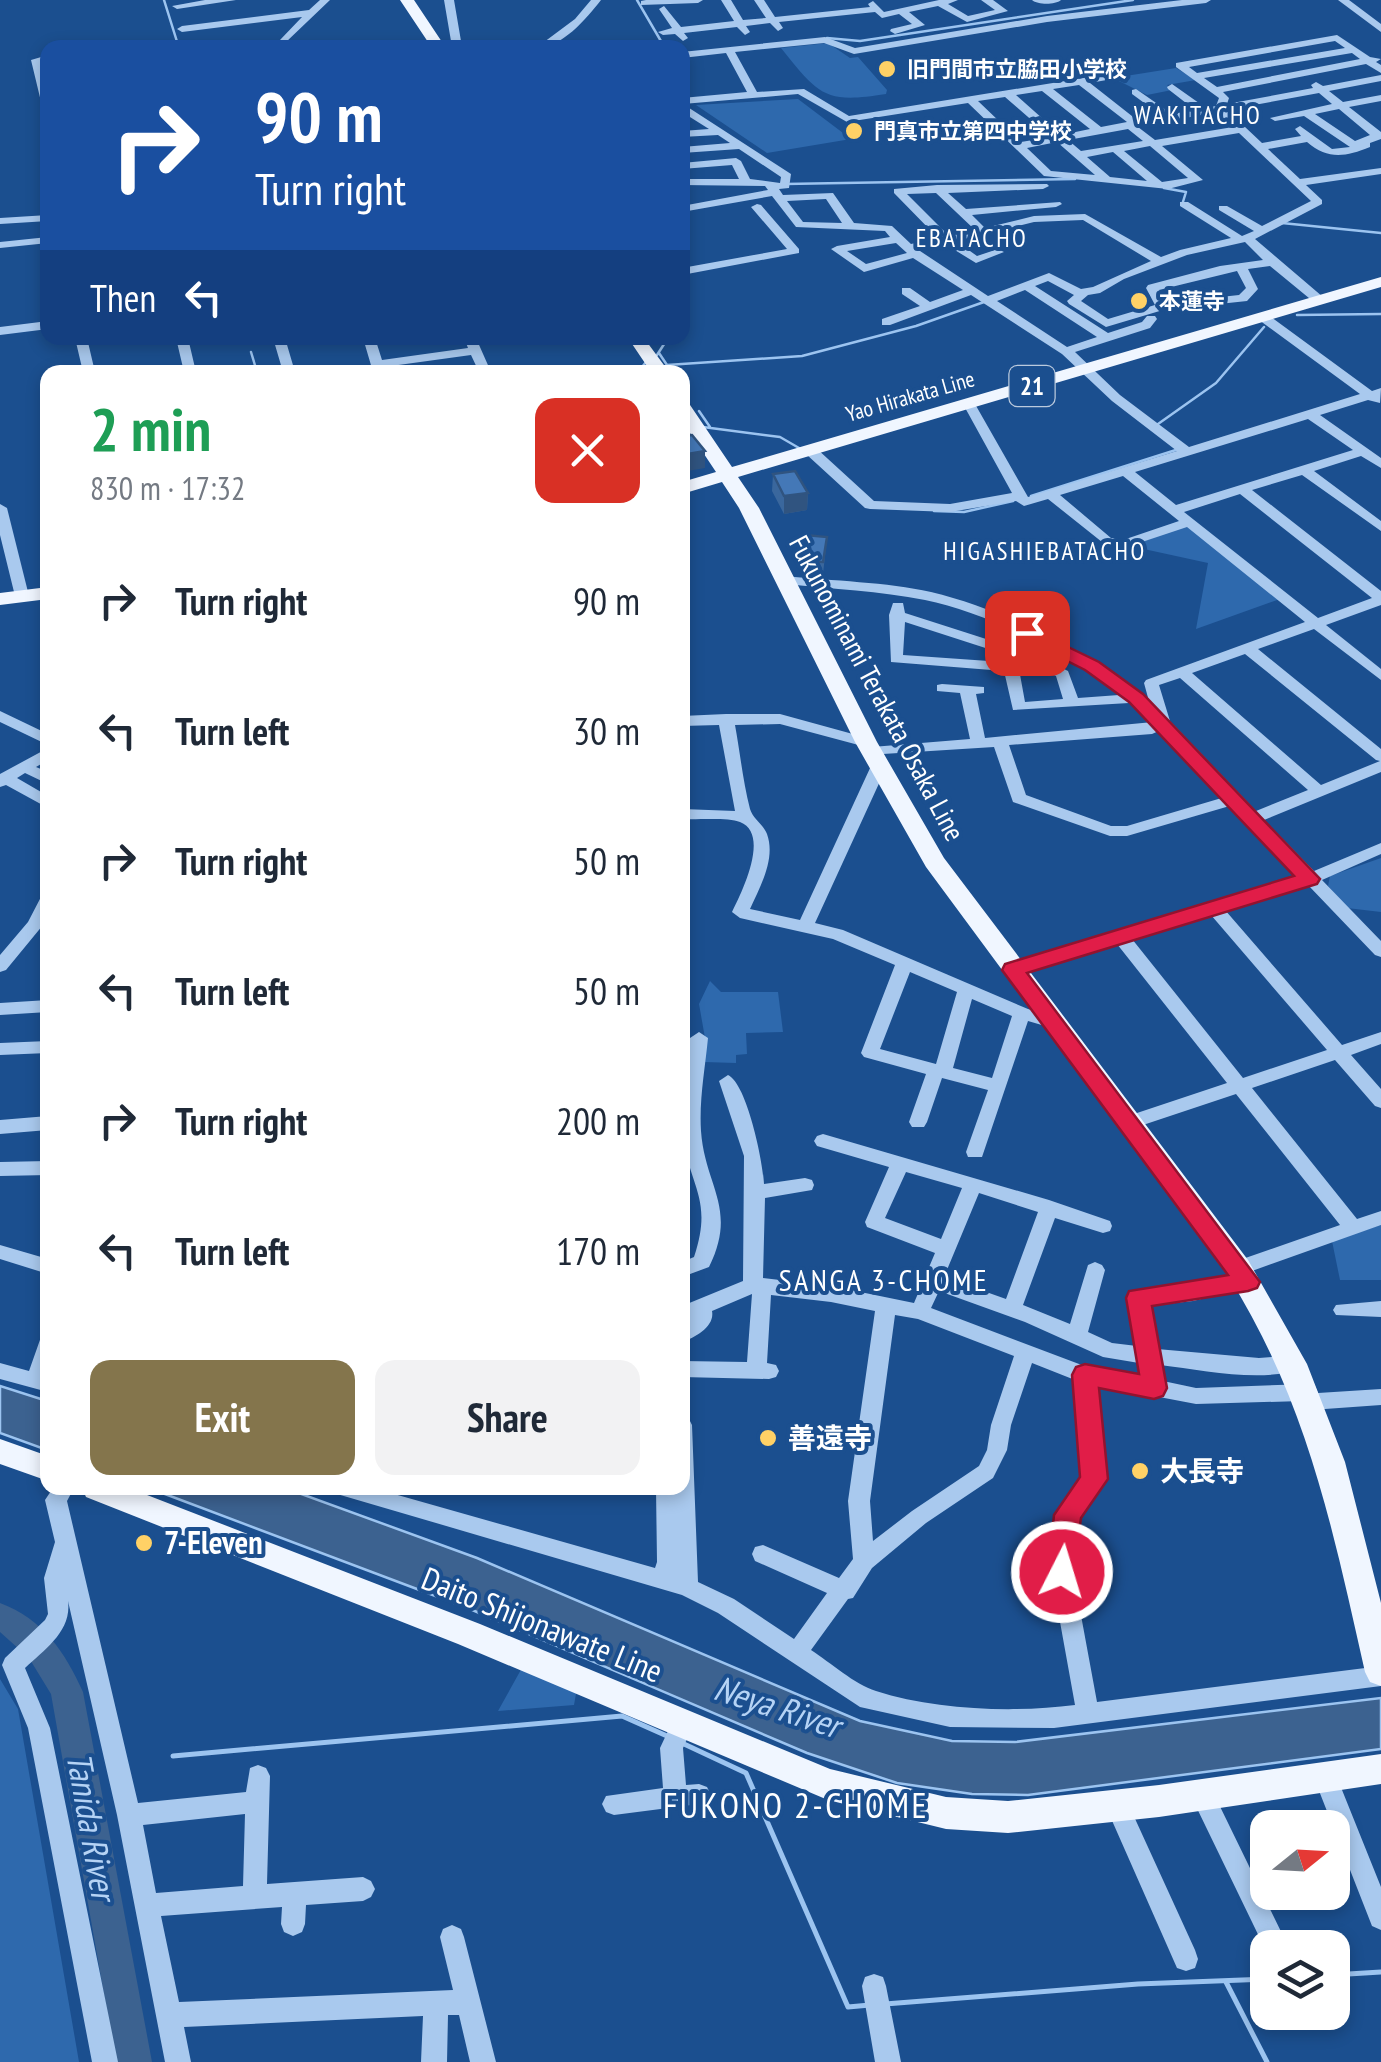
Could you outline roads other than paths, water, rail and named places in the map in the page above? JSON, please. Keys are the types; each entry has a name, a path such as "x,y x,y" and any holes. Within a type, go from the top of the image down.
{"main road":[{"path":"407,0 434,40"},
{"name":"Yao Hirakata Line","path":"690,486 1381,282"},
{"name":"Fukunominami Terakata Osaka Line","path":"690,418 730,476 872,754 934,862 1243,1275 1296,1363 1342,1500 1381,1674"},
{"path":"0,599 40,593"},
{"path":"0,1451 40,1466"},
{"name":"Daito Shijonawate Line","path":"113,1495 677,1736 828,1784 946,1813 1008,1817 1118,1806 1381,1769"}],"street":[{"path":"195,27 182,6 230,0"},
{"path":"285,40 325,0"},
{"path":"449,0 456,40"},
{"path":"552,40 596,0"},
{"path":"644,4 694,0 707,28"},
{"path":"726,0 748,36"},
{"path":"759,0 781,32"},
{"path":"792,0 805,18"},
{"path":"826,0 838,14"},
{"path":"852,0 861,11"},
{"path":"664,32 954,0"},
{"path":"940,3 963,18 1003,12 986,0"},
{"path":"1037,0 1056,0"},
{"path":"690,54 825,40 854,51 1047,19 1206,0"},
{"path":"1343,0 1381,28"},
{"path":"895,30 920,25 905,4"},
{"path":"876,8 906,43"},
{"path":"664,9 684,40"},
{"path":"182,29 312,13"},
{"path":"690,48 819,28"},
{"path":"1220,109 1224,98 1180,65 1337,38 1375,60 1381,70"},
{"path":"729,50 754,95"},
{"path":"1195,76 1354,50"},
{"path":"1216,90 1375,60"},
{"path":"1285,61 1375,137"},
{"path":"690,103 806,92 846,120 1108,77"},
{"path":"1018,146 1381,78"},
{"path":"998,252 976,260 947,240 898,191 992,188 1046,179 1157,184 1197,180 1082,82"},
{"path":"1172,87 1205,112"},
{"path":"1044,88 1099,131"},
{"path":"1136,92 1170,118"},
{"path":"1008,93 1106,179"},
{"path":"970,100 1046,179 1056,204 1066,216"},
{"path":"1275,118 1380,100"},
{"path":"1257,102 1324,152 1334,154 1381,186"},
{"path":"1220,109 1318,202 1244,239 1184,252 1073,301 1106,323 1162,307 1250,294 1252,284 1241,267"},
{"path":"690,111 787,176 785,186 777,192"},
{"path":"1306,112 1354,144 1375,137"},
{"path":"690,118 697,118"},
{"path":"1077,155 1241,129"},
{"path":"690,134 718,132"},
{"path":"1259,147 1299,132"},
{"path":"1334,154 1366,146 1375,137"},
{"path":"690,149 740,146"},
{"path":"1115,149 1157,184"},
{"path":"690,165 736,161 745,181"},
{"path":"1296,183 1381,171"},
{"path":"690,182 745,181 777,192 800,225 888,228"},
{"path":"937,188 983,232"},
{"path":"992,188 1002,206"},
{"path":"690,208 777,192 829,195 850,226"},
{"path":"963,213 1002,206 1056,204"},
{"path":"1184,204 1244,239 1319,300"},
{"path":"690,271 795,251 757,207"},
{"path":"1223,208 1261,230"},
{"path":"880,216 906,247 1066,351 1083,370 1186,452"},
{"path":"906,247 864,268 838,249 906,247 1034,219 1085,217 1160,262 1180,280"},
{"path":"0,220 40,218"},
{"path":"0,245 40,241"},
{"path":"1162,307 1152,288 1271,262"},
{"path":"986,301 1049,277 1084,294"},
{"path":"1025,284 1104,337"},
{"path":"906,291 930,307"},
{"path":"886,322 971,291"},
{"path":"1263,317 1377,397"},
{"path":"1066,351 1152,320"},
{"path":"0,331 40,325"},
{"path":"390,365 469,345"},
{"path":"969,404 1024,502 1377,397"},
{"path":"1310,414 1381,464"},
{"path":"812,451 870,505 950,508 1020,496"},
{"path":"1176,510 1363,451"},
{"path":"1304,470 1381,527"},
{"path":"1125,471 1381,676"},
{"path":"1242,490 1381,599"},
{"path":"1052,495 1107,542 1124,544 1190,522"},
{"path":"0,508 22,596"},
{"path":"786,580 928,596 1008,623 1092,666 1163,723 1381,950"},
{"path":"900,590 896,659 1010,658"},
{"path":"1163,723 1151,683 1381,599"},
{"path":"896,615 1063,674 1072,703"},
{"path":"1248,648 1381,757"},
{"path":"1010,658 1018,707 1136,698"},
{"path":"1182,672 1318,791"},
{"path":"942,688 973,689 978,741"},
{"path":"0,716 40,736"},
{"path":"690,721 780,719 872,754 978,741 1152,729 1163,723"},
{"path":"726,720 744,817"},
{"path":"1000,740 1020,798 1110,831 1128,831 1236,799"},
{"path":"806,926 872,754"},
{"path":"3,780 40,758"},
{"path":"1254,818 1381,766"},
{"path":"25,767 40,775"},
{"path":"3,780 40,799"},
{"path":"690,814 744,817 754,824 763,858 740,912 837,934 1022,1013 1052,1022"},
{"path":"1013,970 1309,879 1381,848"},
{"path":"1213,908 1381,1101"},
{"path":"0,966 40,914"},
{"path":"1120,936 1354,1228"},
{"path":"904,964 870,1054 998,1086"},
{"path":"918,1122 966,990"},
{"path":"0,1010 40,1007"},
{"path":"975,1152 1022,1013"},
{"path":"690,1267 702,1262 713,1232 712,1194 692,1140 699,1038"},
{"path":"1128,1124 1381,1038"},
{"path":"0,1049 40,1048"},
{"path":"690,1369 762,1370 752,1193 754,1158 748,1134 732,1105 728,1081"},
{"path":"0,1127 40,1124"},
{"path":"823,1140 1103,1226"},
{"path":"900,1164 874,1222 946,1249"},
{"path":"0,1170 40,1168"},
{"path":"920,1312 973,1184"},
{"path":"752,1193 805,1185"},
{"path":"1012,1309 1049,1208"},
{"path":"1154,1388 1138,1298 1243,1275 1381,1218"},
{"path":"0,1252 40,1264"},
{"path":"1077,1334 1095,1270"},
{"path":"934,1282 1077,1334 1110,1351 1259,1366 1296,1363"},
{"path":"690,1307 757,1286 920,1312 1085,1375 1196,1396 1381,1397"},
{"path":"864,1561 859,1501 886,1305"},
{"path":"690,1308 704,1318 690,1328"},
{"path":"1343,1310 1381,1309"},
{"path":"796,1653 845,1592 864,1561 920,1516 986,1472 997,1450 1000,1425 1024,1354"},
{"path":"0,1371 40,1381"},
{"path":"1085,1375 1094,1479 1068,1515 1062,1572 1088,1713"},
{"path":"55,1495 129,1815 178,2062"},
{"path":"368,1495 687,1587 726,1606 868,1700 950,1717 1008,1720 1088,1713 1381,1674"},
{"path":"662,1579 668,1562 666,1495"},
{"path":"684,1495 687,1587"},
{"path":"64,1543 55,1578 59,1614 54,1627 13,1665 14,1674 34,1706 75,1891 105,2062"},
{"path":"764,1554 845,1592"},
{"path":"614,1804 687,1796 677,1736"},
{"path":"255,1896 258,1776"},
{"path":"1326,1778 1381,1918"},
{"path":"1202,1794 1267,1930"},
{"path":"129,1815 258,1802"},
{"path":"1118,1806 1186,1959"},
{"path":"147,1904 363,1889"},
{"path":"293,1924 294,1895"},
{"path":"452,1937 483,2062"},
{"path":"874,1986 888,2062"},
{"path":"170,2016 470,2002"},
{"path":"434,2062 436,2004"}],"water":[{"path":"0,1386 40,1399 40,1447 0,1433"},
{"name":"Neya River","path":"168,1495 304,1495 477,1558 860,1721 952,1741 1015,1742 1381,1698 1381,1749 1028,1795 972,1794 897,1783 807,1753 470,1609"}],"waterway":[{"path":"164,0 176,40"},
{"path":"637,0 660,40"},
{"path":"827,38 860,41 1133,0"},
{"path":"785,184 1075,179"},
{"path":"1164,188 1186,192 1182,205"},
{"path":"1282,223 1381,233"},
{"path":"659,353 667,365 802,356 916,326 984,302"},
{"path":"1297,315 1381,314"},
{"path":"1158,424 1216,383 1264,327"},
{"path":"657,355 663,345"},
{"path":"251,352 255,365"},
{"path":"699,411 710,427"},
{"path":"703,427 780,437 799,448"},
{"path":"1031,496 1179,449"},
{"path":"934,511 964,512 1013,501"},
{"name":"Tanida River","path":"0,1617 32,1638 67,1692 134,2062"},
{"path":"173,1756 622,1716 667,1736"},
{"path":"684,1744 746,1773 848,2007 870,2005"},
{"path":"1350,1974 1381,1972"},
{"path":"885,2004 1138,1984 1250,1980"},
{"path":"1226,1982 1267,2062"}],"place":[{"name":"旧門間市立脇田小学校","path":"887,69"},
{"name":"門真市立第四中学校","path":"854,131"},
{"name":"本蓮寺","path":"1139,301"},
{"name":"善遠寺","path":"768,1438"},
{"name":"大長寺","path":"1140,1471"},
{"name":"7-Eleven","path":"144,1543"}],"district":[{"name":"WAKITACHO","path":"1198,115"},
{"name":"EBATACHO","path":"972,238"},
{"name":"HIGASHIEBATACHO","path":"1045,551"},
{"name":"SANGA 3-CHOME","path":"884,1281"},
{"name":"FUKONO 2-CHOME","path":"796,1806"}]}
